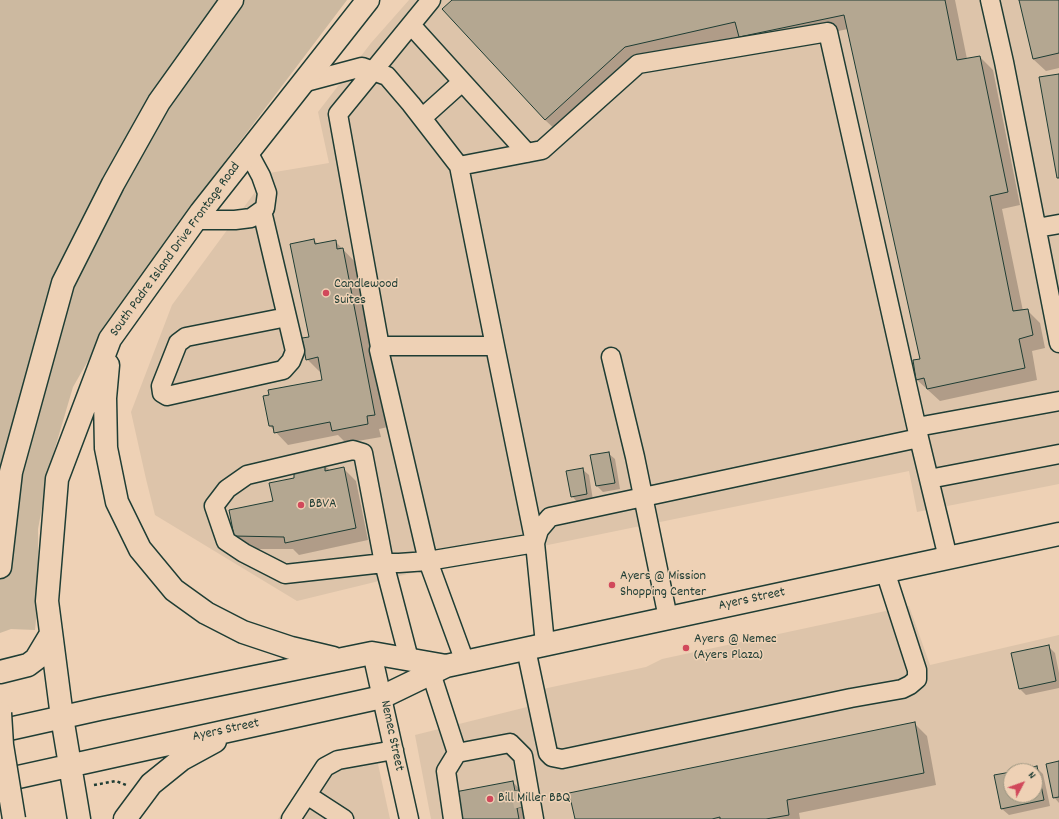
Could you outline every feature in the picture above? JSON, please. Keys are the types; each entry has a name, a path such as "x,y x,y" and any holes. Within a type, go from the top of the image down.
{"main road":[{"path":"0,567 11,472 63,283 113,184 159,102 232,0"},
{"name":"South Padre Island Drive Frontage Road","path":"79,819 62,717 47,601 57,479 110,339 195,220 368,0"},
{"path":"110,339 105,398 106,448 117,502 140,549 174,590 206,613 244,632 291,648 340,659"},
{"name":"Ayers Street","path":"0,781 382,697 447,667 536,646 1059,534"},
{"path":"0,672 28,665 36,659 51,634"},
{"name":"Ayers Street","path":"0,730 372,653 447,667"},
{"path":"0,713 2,745 14,819"},
{"path":"125,819 151,784 182,759 239,728"}],"street":[{"path":"431,0 338,114 380,347 379,350 428,561 447,667 457,753 446,772 453,819"},
{"path":"990,0 1004,62 1059,343"},
{"path":"411,25 527,153"},
{"path":"458,166 542,150 638,64 828,32 918,432 948,558"},
{"path":"302,83 362,67 387,76 422,118 458,166 535,543 536,646 548,753 552,757 562,759 851,698 902,689 910,685 917,679 917,670 885,571"},
{"path":"422,118 462,82"},
{"path":"195,220 235,220 251,218 265,208 267,193 261,176 248,152"},
{"path":"262,211 287,317 295,352 291,361 283,370 168,396 162,393 161,386 178,342 186,337 287,317"},
{"path":"1037,228 1059,224"},
{"path":"380,347 495,346"},
{"path":"611,357 643,497 668,618"},
{"path":"535,543 539,530 550,517 1059,401"},
{"path":"409,660 384,563 363,454 353,450 247,475 227,490 214,506 226,541 244,553 285,574 384,563 428,561 535,543"},
{"path":"929,479 1059,454"},
{"name":"Nemec Street","path":"372,653 409,819"},
{"path":"457,753 510,743 523,756 526,809"},
{"path":"291,819 325,767 338,760 394,750"},
{"path":"523,756 517,777 526,809"},
{"path":"307,795 344,819"}],"path":[{"path":"87,786 116,780 128,786"}],"shaded area":[{"path":"0,0 347,0 201,193 117,310 73,387 50,465 38,529 38,600 35,630 11,629 0,633"},
{"path":"409,0 1059,0 1059,484 917,512 909,471 416,572 297,601 155,515 131,412 172,305 269,173 329,163 318,112 371,43"},
{"path":"909,606 930,665 1059,635 1059,819 431,819 415,735 527,707 524,693 646,667 662,659"},
{"path":"373,741 390,819 278,819 318,760"}],"building":[{"path":"452,0 945,0 957,60 980,56 1008,192 990,196 1013,311 1028,309 1033,335 1019,339 1025,368 927,389 924,378 916,380 913,360 920,359 844,15 739,37 735,22 625,47 545,120 442,9"},
{"path":"1019,0 1059,0 1059,53 1033,59"},
{"path":"1059,74 1059,178 1057,178 1039,77"},
{"name":"Candlewood Suites","path":"314,239 315,244 336,240 337,249 343,248 375,415 367,416 368,424 332,431 330,422 274,433 273,426 269,426 263,396 269,395 268,390 322,380 318,357 306,360 302,338 309,337 290,244"},
{"path":"609,452 615,483 596,486 590,455"},
{"name":"BBVA","path":"325,464 325,471 344,467 356,528 285,543 284,537 234,536 229,510 273,501 269,483 294,478 294,471"},
{"path":"583,468 587,494 571,497 566,471"},
{"path":"1049,645 1056,681 1019,689 1011,653"},
{"path":"915,722 924,773 787,800 789,815 766,819 720,819 720,817 712,819 575,819 569,793"},
{"path":"1059,761 1059,797 1053,798 1046,764"},
{"path":"1003,773 1003,803 1030,803 1001,809 994,775"},
{"name":"Bill Miller BBQ","path":"513,781 515,791 523,789 526,806 517,808 519,819 460,819 455,792"}],"tunnel":[{"path":"520,790 523,807"}],"place":[{"name":"Candlewood Suites","path":"326,293"},
{"name":"BBVA","path":"301,505"},
{"name":"Ayers @ Mission Shopping Center","path":"612,585"},
{"name":"Ayers @ Nemec (Ayers Plaza)","path":"686,648"},
{"name":"Bill Miller BBQ","path":"490,799"}]}
